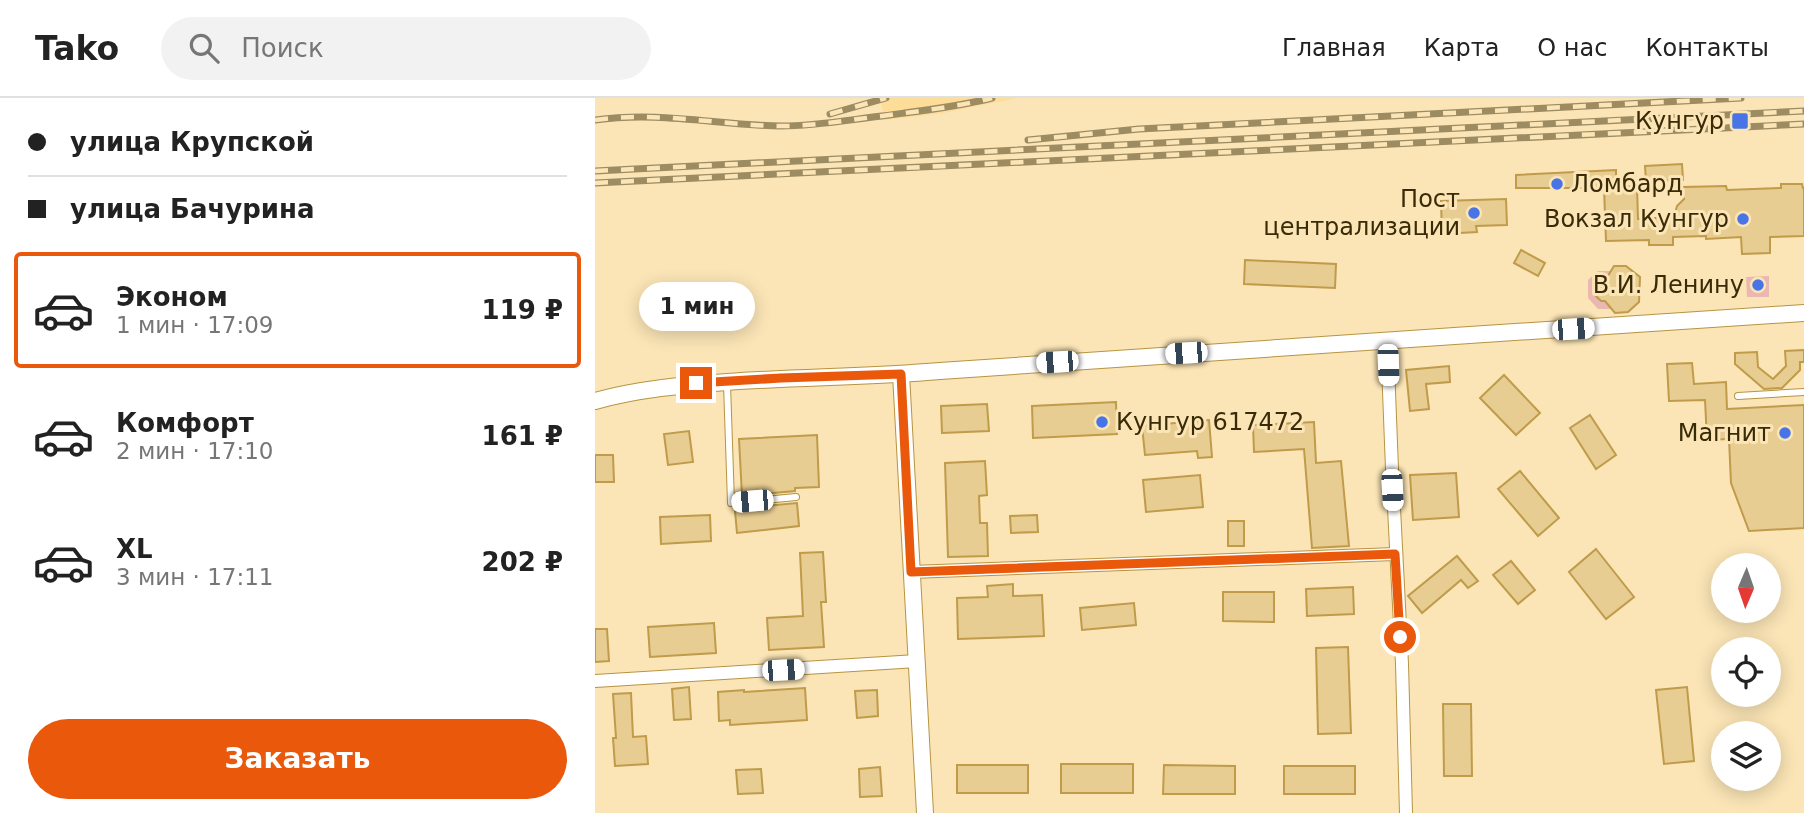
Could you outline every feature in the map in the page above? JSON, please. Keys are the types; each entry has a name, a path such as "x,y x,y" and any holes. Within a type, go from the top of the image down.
{"street":[{"path":"595,401 669,386 781,378 901,374 1161,354 1804,313"},
{"path":"1387,340 1406,813"},
{"path":"901,374 925,813"},
{"path":"911,572 1395,554"},
{"path":"595,681 917,662"}],"lane":[{"path":"726,382 731,503 796,498"},
{"path":"1738,396 1804,392"}],"shaded area":[{"path":"880,98 1017,98 943,113 885,120"},
{"path":"1598,271 1610,271 1623,281 1623,298 1611,309 1598,309 1588,298 1588,280","holes":["1601,279 1612,279 1612,301 1601,301 1595,295 1595,285"]},
{"path":"1769,276 1769,297 1747,297 1746,277"}],"building":[{"path":"1682,164 1683,180 1646,181 1645,166"},
{"name":"Вокзал Кунгур","path":"1616,170 1616,187 1637,186 1638,219 1674,217 1677,206 1684,199 1683,187 1726,186 1727,190 1781,188 1781,184 1802,184 1804,236 1770,237 1770,253 1742,254 1741,237 1673,237 1673,245 1649,245 1649,240 1606,241 1604,188 1516,188 1516,175"},
{"name":"Пост централизации","path":"1506,199 1507,225 1476,226 1477,232 1442,234 1441,201"},
{"path":"1521,250 1545,263 1538,276 1514,263"},
{"path":"1245,260 1336,264 1335,288 1244,284"},
{"path":"1614,266 1626,266 1640,277 1639,302 1628,312 1615,313 1605,301 1595,295 1595,285 1600,279 1606,279"},
{"path":"1804,350 1804,362 1800,362 1800,370 1782,388 1764,389 1735,364 1735,353 1757,352 1758,367 1773,379 1786,366 1785,351"},
{"path":"1692,363 1694,384 1726,382 1727,409 1804,405 1804,528 1749,531 1731,483 1729,439 1707,440 1705,400 1669,401 1667,364"},
{"path":"1449,366 1450,382 1426,384 1429,409 1410,411 1406,370"},
{"path":"1504,375 1540,413 1516,435 1480,398"},
{"path":"1116,402 1117,434 1033,438 1032,406"},
{"path":"987,404 989,431 942,433 941,406"},
{"path":"1590,415 1616,455 1596,469 1570,428"},
{"path":"1209,420 1212,457 1198,458 1197,451 1145,455 1142,426"},
{"path":"1314,422 1316,463 1341,461 1349,546 1312,548 1304,449 1254,452 1253,425"},
{"path":"689,431 693,462 668,465 664,434"},
{"path":"817,435 819,487 742,496 739,439"},
{"path":"595,455 613,455 614,482 595,482"},
{"path":"985,461 987,495 979,496 980,523 987,523 988,556 948,557 945,463"},
{"path":"1520,471 1559,518 1538,536 1498,489"},
{"path":"1456,473 1459,517 1413,520 1410,475"},
{"path":"1200,475 1203,507 1146,512 1143,480"},
{"path":"797,503 799,526 737,533 735,511"},
{"path":"710,515 711,541 661,544 660,517"},
{"path":"1037,515 1038,532 1011,533 1010,516"},
{"path":"1228,521 1244,521 1244,546 1228,546"},
{"path":"1596,549 1634,597 1606,619 1569,572"},
{"path":"823,552 826,602 821,602 824,647 769,650 767,618 803,616 800,553"},
{"path":"1457,556 1478,581 1468,588 1461,580 1422,613 1408,596"},
{"path":"1511,561 1535,590 1518,604 1493,575"},
{"path":"1013,584 1013,596 1042,595 1044,636 958,639 957,598 988,597 987,586"},
{"path":"1353,587 1354,614 1307,616 1306,589"},
{"path":"1223,592 1274,592 1274,622 1223,621"},
{"path":"1134,603 1136,625 1082,630 1080,608"},
{"path":"714,623 716,653 650,657 648,627"},
{"path":"595,629 607,629 609,661 595,662"},
{"path":"1348,647 1351,733 1318,734 1316,648"},
{"path":"689,687 691,719 674,720 672,689"},
{"path":"1687,687 1694,761 1664,764 1656,690"},
{"path":"805,688 807,720 730,725 730,720 719,721 718,692"},
{"path":"877,690 878,716 857,718 855,691"},
{"path":"631,693 633,737 646,736 648,764 615,766 613,694"},
{"path":"1443,704 1471,704 1472,776 1444,776"},
{"path":"1061,764 1133,764 1133,793 1061,793"},
{"path":"957,765 1028,765 1028,793 957,793"},
{"path":"1164,765 1235,766 1235,794 1163,794"},
{"path":"1284,766 1355,766 1355,794 1284,794"},
{"path":"880,767 882,796 860,797 859,769"},
{"path":"761,769 763,793 738,794 736,770"}],"railway":[{"path":"830,114 886,98"},
{"path":"595,120 642,117 794,126 924,110 992,98"},
{"path":"1028,140 1139,129 1741,98"},
{"path":"595,171 1804,111"},
{"path":"595,183 1804,124"}],"place":[{"name":"Кунгур","path":"1740,121"},
{"name":"Ломбард","path":"1557,184"},
{"name":"Пост централизации","path":"1474,213"},
{"name":"Вокзал Кунгур","path":"1743,219"},
{"name":"В.И. Ленину","path":"1758,285"},
{"name":"Кунгур 617472","path":"1102,422"},
{"name":"Магнит","path":"1785,433"}],"route":[{"path":"696,383 901,374 911,572 1395,554 1400,637"}]}
